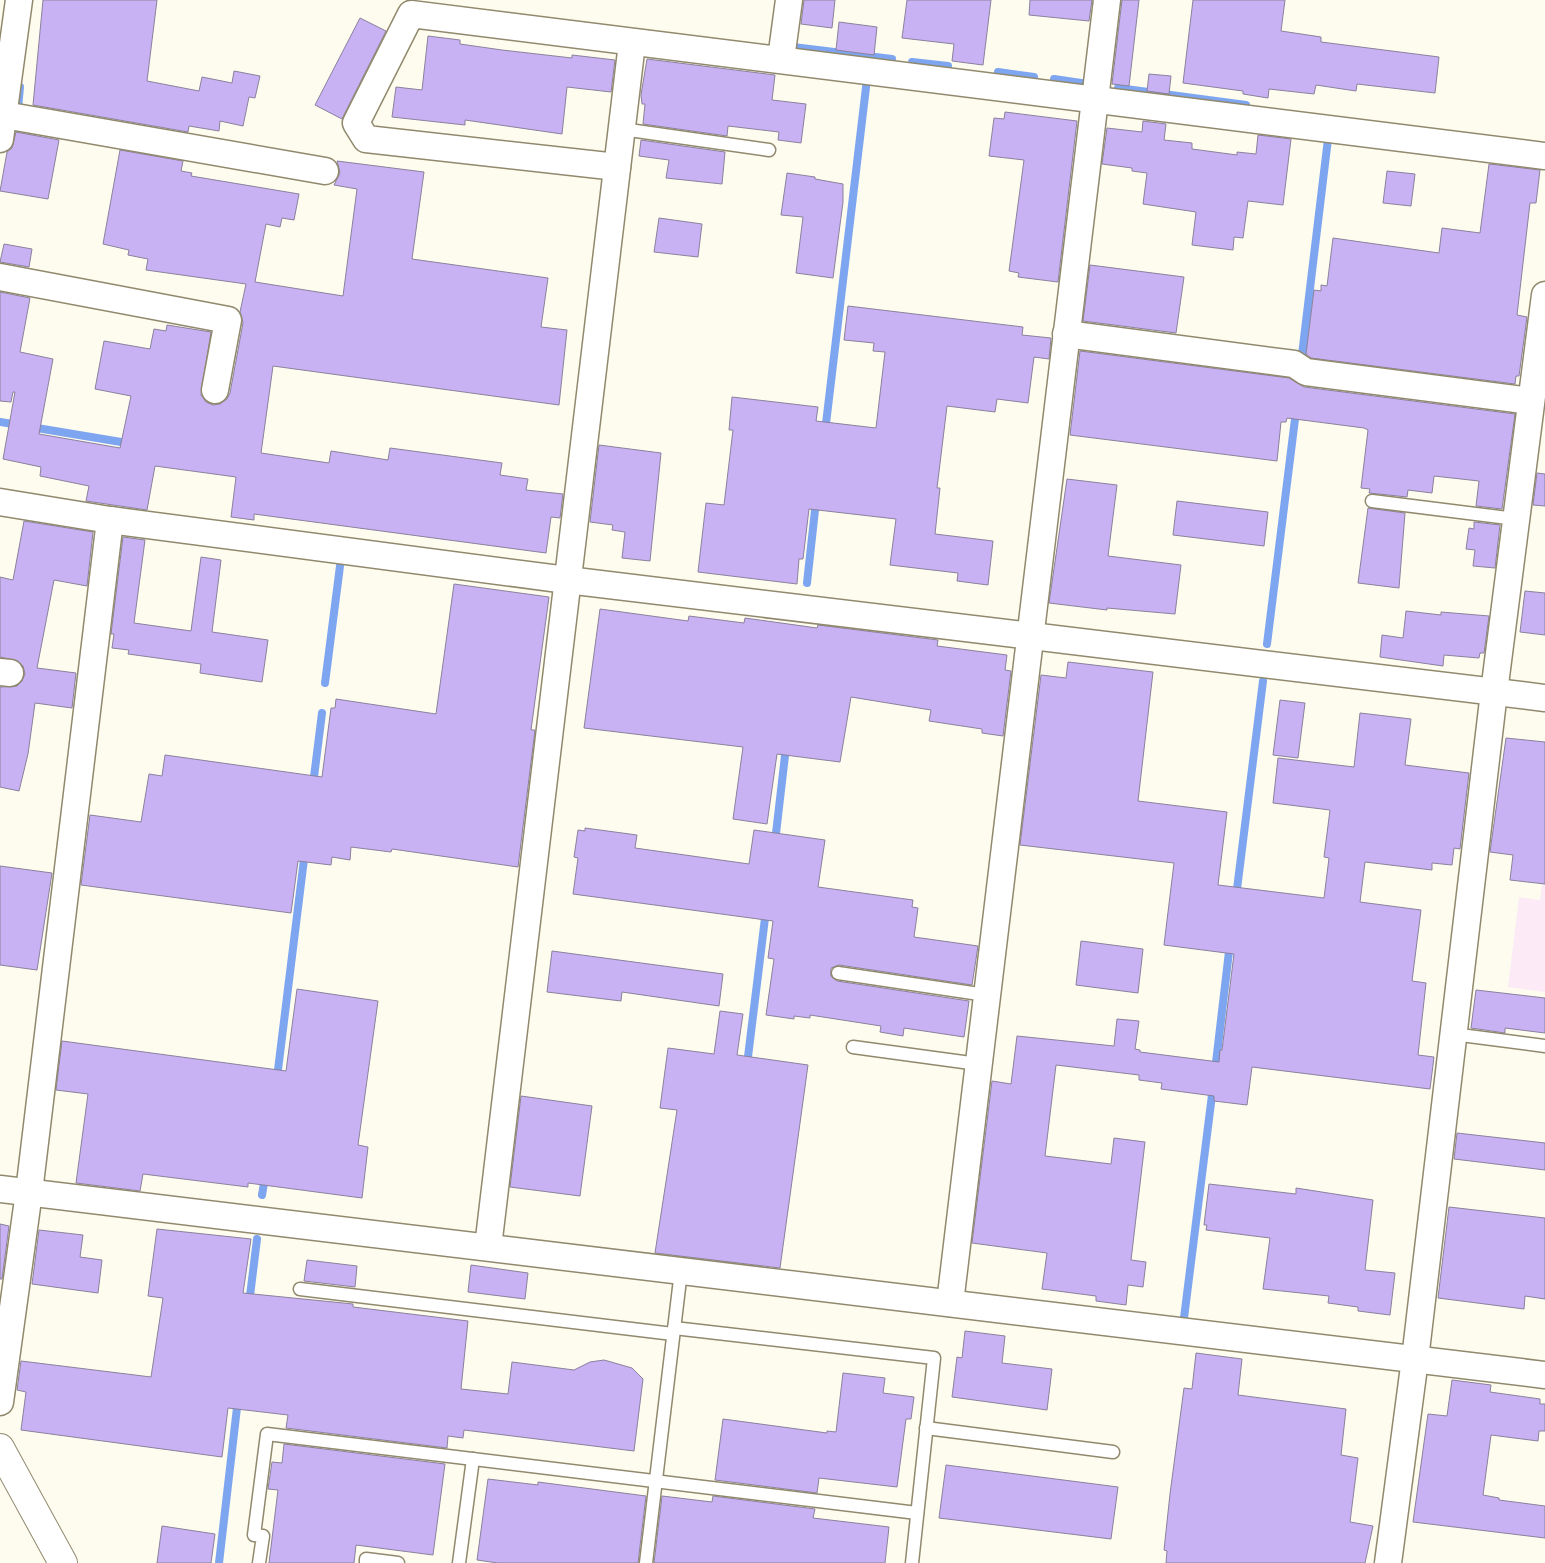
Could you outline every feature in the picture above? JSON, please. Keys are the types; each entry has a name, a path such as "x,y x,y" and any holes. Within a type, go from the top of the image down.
{"street":[{"path":"19,0 2,127 325,171"},
{"path":"781,59 789,0"},
{"path":"950,1303 1107,0"},
{"path":"617,167 366,139 356,123 411,14 632,44 781,59 1545,156"},
{"path":"488,1247 632,44"},
{"path":"0,277 228,320 215,390"},
{"path":"1388,1563 1415,1359 1516,519 1535,413 1545,295"},
{"path":"1066,334 1294,364 1306,372 1535,413"},
{"path":"0,502 110,520 567,580 1545,698"},
{"path":"0,1402 29,1192 110,520"},
{"path":"0,1189 1545,1374"},
{"path":"0,1448 63,1563"}],"lane":[{"path":"622,129 769,150"},
{"path":"1372,501 1516,519"},
{"path":"838,973 986,995"},
{"path":"1453,1034 1545,1046"},
{"path":"853,1047 978,1064"},
{"path":"646,1563 681,1270"},
{"path":"300,1289 934,1358 912,1563"},
{"path":"926,1428 1113,1452"},
{"path":"259,1563 263,1536 254,1535 267,1434 917,1513"},
{"path":"459,1563 472,1459"},
{"path":"366,1563 366,1559 398,1563"}],"shaded area":[{"path":"1545,862 1545,992 1508,987 1519,897 1540,900"}],"building":[{"path":"43,0 157,0 147,81 199,91 202,77 232,83 234,71 260,76 255,98 249,97 243,126 220,121 219,131 189,126 188,132 33,105"},
{"path":"804,0 835,0 832,28 801,24"},
{"path":"907,0 991,0 983,65 952,61 954,44 902,38"},
{"path":"1030,0 1092,0 1089,21 1029,15"},
{"path":"1122,0 1139,0 1129,86 1112,84"},
{"path":"1193,0 1285,0 1281,31 1321,37 1321,42 1439,57 1435,93 1357,84 1356,91 1316,85 1314,94 1269,89 1268,98 1243,94 1243,91 1183,83"},
{"path":"360,18 386,31 342,119 315,105"},
{"path":"839,22 877,27 874,55 836,50"},
{"path":"428,36 460,40 460,44 502,50 572,58 572,55 615,60 611,92 567,87 562,134 465,120 465,125 392,117 396,87 422,90"},
{"path":"647,59 775,75 772,100 806,104 801,143 778,140 779,132 728,126 727,136 643,124 645,104 642,104 641,95"},
{"path":"1149,74 1171,76 1169,94 1147,91"},
{"path":"1005,112 1077,121 1058,282 1018,277 1019,273 1009,271 1024,160 989,156 994,118 1004,119"},
{"path":"1143,121 1166,124 1164,140 1192,143 1192,149 1237,155 1237,152 1256,154 1258,135 1291,139 1283,205 1248,201 1243,238 1234,237 1233,250 1192,245 1196,212 1143,204 1147,173 1132,171 1132,168 1102,164 1107,128 1142,132"},
{"path":"16,132 59,140 48,199 0,191 7,152 12,148"},
{"path":"641,140 725,152 722,184 666,178 669,160 639,156"},
{"path":"120,150 183,161 181,171 192,173 191,176 299,194 294,220 282,218 280,227 266,224 255,282 343,296 357,189 334,185 340,173 337,161 424,172 412,259 548,278 541,327 567,330 559,405 273,366 261,453 329,463 331,451 388,460 390,448 502,463 500,475 528,479 526,490 563,494 560,518 551,517 546,553 254,514 254,520 231,517 236,477 155,466 147,510 86,501 89,486 40,476 41,467 3,459 15,392 13,392 11,402 0,401 0,292 30,298 20,352 53,359 39,434 120,448 131,396 95,389 104,341 150,349 154,329 166,331 167,325 211,332 201,395 206,402 213,405 220,404 227,399 230,393 243,323 240,312 246,284 146,270 148,259 128,255 129,250 103,244"},
{"path":"1489,164 1540,170 1536,203 1530,203 1517,315 1527,317 1519,376 1516,376 1515,384 1311,358 1306,354 1314,290 1321,291 1321,285 1327,286 1333,238 1439,253 1442,228 1480,233"},
{"path":"1387,171 1415,174 1411,206 1383,203"},
{"path":"787,173 843,184 843,202 833,278 796,273 803,217 781,215"},
{"path":"659,218 702,224 698,257 654,252"},
{"path":"4,244 32,249 29,267 0,262"},
{"path":"1090,265 1184,277 1176,333 1083,321"},
{"path":"848,306 1023,327 1022,335 1051,338 1049,359 1034,357 1028,403 997,399 995,412 947,406 937,488 940,488 935,534 993,541 988,585 957,581 958,573 890,565 896,519 809,509 803,559 799,559 797,584 698,572 706,503 724,505 733,430 729,430 732,397 818,407 816,421 876,428 885,352 873,351 874,343 844,340"},
{"path":"1080,351 1289,378 1304,387 1515,414 1502,509 1476,506 1479,481 1434,476 1432,493 1408,490 1407,497 1369,493 1370,489 1361,488 1368,430 1364,428 1287,418 1286,422 1281,422 1277,461 1070,435"},
{"path":"599,445 661,453 650,561 622,558 625,532 612,530 613,525 590,522"},
{"path":"1537,473 1545,474 1545,506 1533,505"},
{"path":"1067,479 1117,485 1108,556 1181,565 1175,614 1107,608 1107,610 1049,603"},
{"path":"1177,501 1268,512 1264,546 1173,535"},
{"path":"1368,508 1405,513 1399,588 1358,583"},
{"path":"24,521 93,532 87,586 54,580 37,668 76,673 72,708 35,703 28,754 19,791 0,787 0,687 17,686 25,674 23,666 18,661 0,657 0,577 13,580"},
{"path":"1474,522 1500,525 1495,568 1473,566 1475,550 1466,549 1469,528 1474,529"},
{"path":"123,537 145,540 134,623 191,631 201,557 221,560 212,632 268,640 262,682 200,673 201,664 128,654 129,650 112,648 114,634 111,634"},
{"path":"454,584 549,597 531,730 535,730 518,867 392,849 391,852 351,847 350,860 332,857 331,865 298,861 291,913 81,885 90,815 141,822 149,774 162,776 165,755 322,777 331,708 335,708 336,699 436,714"},
{"path":"1525,591 1545,593 1545,635 1520,632"},
{"path":"600,609 688,621 689,616 744,623 745,618 817,628 818,625 938,640 937,646 1007,655 1005,670 1011,671 1003,736 982,733 982,729 929,721 931,710 851,697 840,762 777,754 767,824 733,819 743,747 584,728"},
{"path":"1406,611 1441,615 1441,612 1489,616 1484,653 1480,653 1479,658 1444,655 1443,666 1380,657 1382,635 1403,638"},
{"path":"1068,662 1153,672 1138,801 1227,812 1218,885 1324,898 1329,858 1324,857 1330,810 1273,803 1278,758 1354,767 1360,713 1411,719 1405,765 1469,773 1460,849 1454,848 1452,865 1432,863 1432,870 1365,862 1360,902 1421,910 1412,981 1426,983 1418,1055 1434,1057 1430,1089 1252,1067 1247,1105 1214,1101 1214,1096 1161,1089 1162,1083 1139,1080 1139,1075 1056,1065 1045,1156 1111,1164 1114,1138 1145,1142 1131,1260 1146,1262 1143,1287 1128,1285 1126,1305 1096,1301 1096,1296 1042,1289 1047,1253 972,1243 992,1081 1011,1084 1017,1036 1114,1046 1117,1019 1139,1021 1135,1049 1140,1050 1140,1052 1219,1062 1220,1050 1222,1050 1234,954 1164,945 1174,863 1020,845 1041,675 1066,678"},
{"path":"1280,700 1305,703 1298,758 1273,755"},
{"path":"1506,738 1545,742 1545,884 1510,880 1513,855 1490,852"},
{"path":"585,828 637,835 635,848 749,864 754,830 825,840 818,887 913,900 912,907 918,908 914,937 978,946 972,985 839,965 831,968 831,976 837,981 969,1001 964,1037 904,1028 903,1036 880,1032 881,1026 810,1015 810,1018 794,1016 794,1019 766,1015 774,959 768,958 773,921 573,894 578,858 574,857 578,830 585,831"},
{"path":"0,866 52,873 37,970 0,965"},
{"path":"1081,941 1143,949 1138,993 1076,985"},
{"path":"552,951 723,974 719,1006 622,992 621,1001 547,992"},
{"path":"297,989 378,1001 358,1145 368,1147 362,1198 248,1183 248,1187 143,1174 140,1191 76,1183 88,1094 56,1090 62,1041 286,1071"},
{"path":"1476,990 1545,998 1545,1033 1505,1028 1505,1033 1471,1028"},
{"path":"720,1011 743,1014 737,1055 808,1065 780,1268 655,1253 677,1110 660,1108 668,1048 714,1054"},
{"path":"521,1096 592,1106 580,1196 510,1187"},
{"path":"1457,1133 1545,1143 1545,1170 1454,1159"},
{"path":"1209,1184 1296,1194 1296,1188 1373,1200 1365,1270 1395,1273 1390,1315 1358,1311 1358,1307 1328,1303 1329,1296 1263,1289 1270,1238 1206,1230 1207,1225 1204,1225"},
{"path":"1449,1207 1545,1218 1545,1299 1525,1296 1524,1309 1438,1298"},
{"path":"0,1224 9,1226 2,1279 0,1279"},
{"path":"157,1229 251,1239 243,1293 353,1304 353,1307 468,1321 461,1389 508,1394 512,1362 574,1370 590,1362 604,1360 632,1368 643,1379 634,1451 464,1430 463,1438 448,1436 447,1448 286,1428 288,1415 228,1408 222,1457 21,1430 26,1392 17,1390 21,1361 151,1377 163,1298 148,1296"},
{"path":"39,1230 83,1235 80,1257 102,1260 98,1293 32,1284"},
{"path":"307,1260 357,1266 355,1287 304,1281"},
{"path":"471,1265 528,1273 525,1299 468,1292"},
{"path":"965,1331 1005,1336 1002,1363 1052,1369 1047,1410 952,1397 957,1357 962,1358"},
{"path":"1196,1353 1242,1359 1238,1395 1346,1409 1341,1455 1358,1458 1350,1522 1373,1526 1365,1563 1166,1563 1167,1551 1164,1550 1184,1388 1192,1389"},
{"path":"843,1373 885,1378 883,1393 914,1397 911,1419 906,1419 897,1487 819,1478 817,1493 715,1480 723,1419 827,1433 827,1431 836,1432"},
{"path":"1452,1380 1491,1385 1490,1392 1540,1399 1540,1404 1545,1404 1545,1431 1539,1431 1538,1441 1491,1435 1483,1495 1499,1498 1499,1500 1545,1506 1545,1538 1413,1522 1428,1414 1447,1416"},
{"path":"284,1444 445,1464 433,1555 356,1545 354,1563 269,1563 278,1490 268,1489 272,1462 282,1463"},
{"path":"946,1465 1118,1487 1111,1539 939,1518"},
{"path":"488,1479 538,1485 538,1482 646,1496 638,1563 498,1563 477,1560"},
{"path":"662,1496 712,1502 713,1496 815,1509 813,1518 889,1527 885,1563 654,1563"},
{"path":"162,1526 215,1534 211,1563 157,1563"}],"waterway":[{"path":"793,47 892,59"},
{"path":"912,62 948,66"},
{"path":"998,72 1034,77"},
{"path":"825,432 867,79"},
{"path":"1054,79 1088,84"},
{"path":"18,108 20,87"},
{"path":"1118,88 1246,105"},
{"path":"1301,363 1328,139"},
{"path":"1267,644 1296,411"},
{"path":"0,422 19,425"},
{"path":"31,427 127,443"},
{"path":"807,583 816,501"},
{"path":"325,683 340,566"},
{"path":"1236,897 1263,681"},
{"path":"313,785 322,713"},
{"path":"775,842 786,747"},
{"path":"277,1078 305,851"},
{"path":"747,1065 766,910"},
{"path":"1215,1071 1230,943"},
{"path":"1184,1318 1213,1087"},
{"path":"262,1195 265,1177"},
{"path":"249,1304 257,1239"},
{"path":"219,1563 238,1399"}]}
